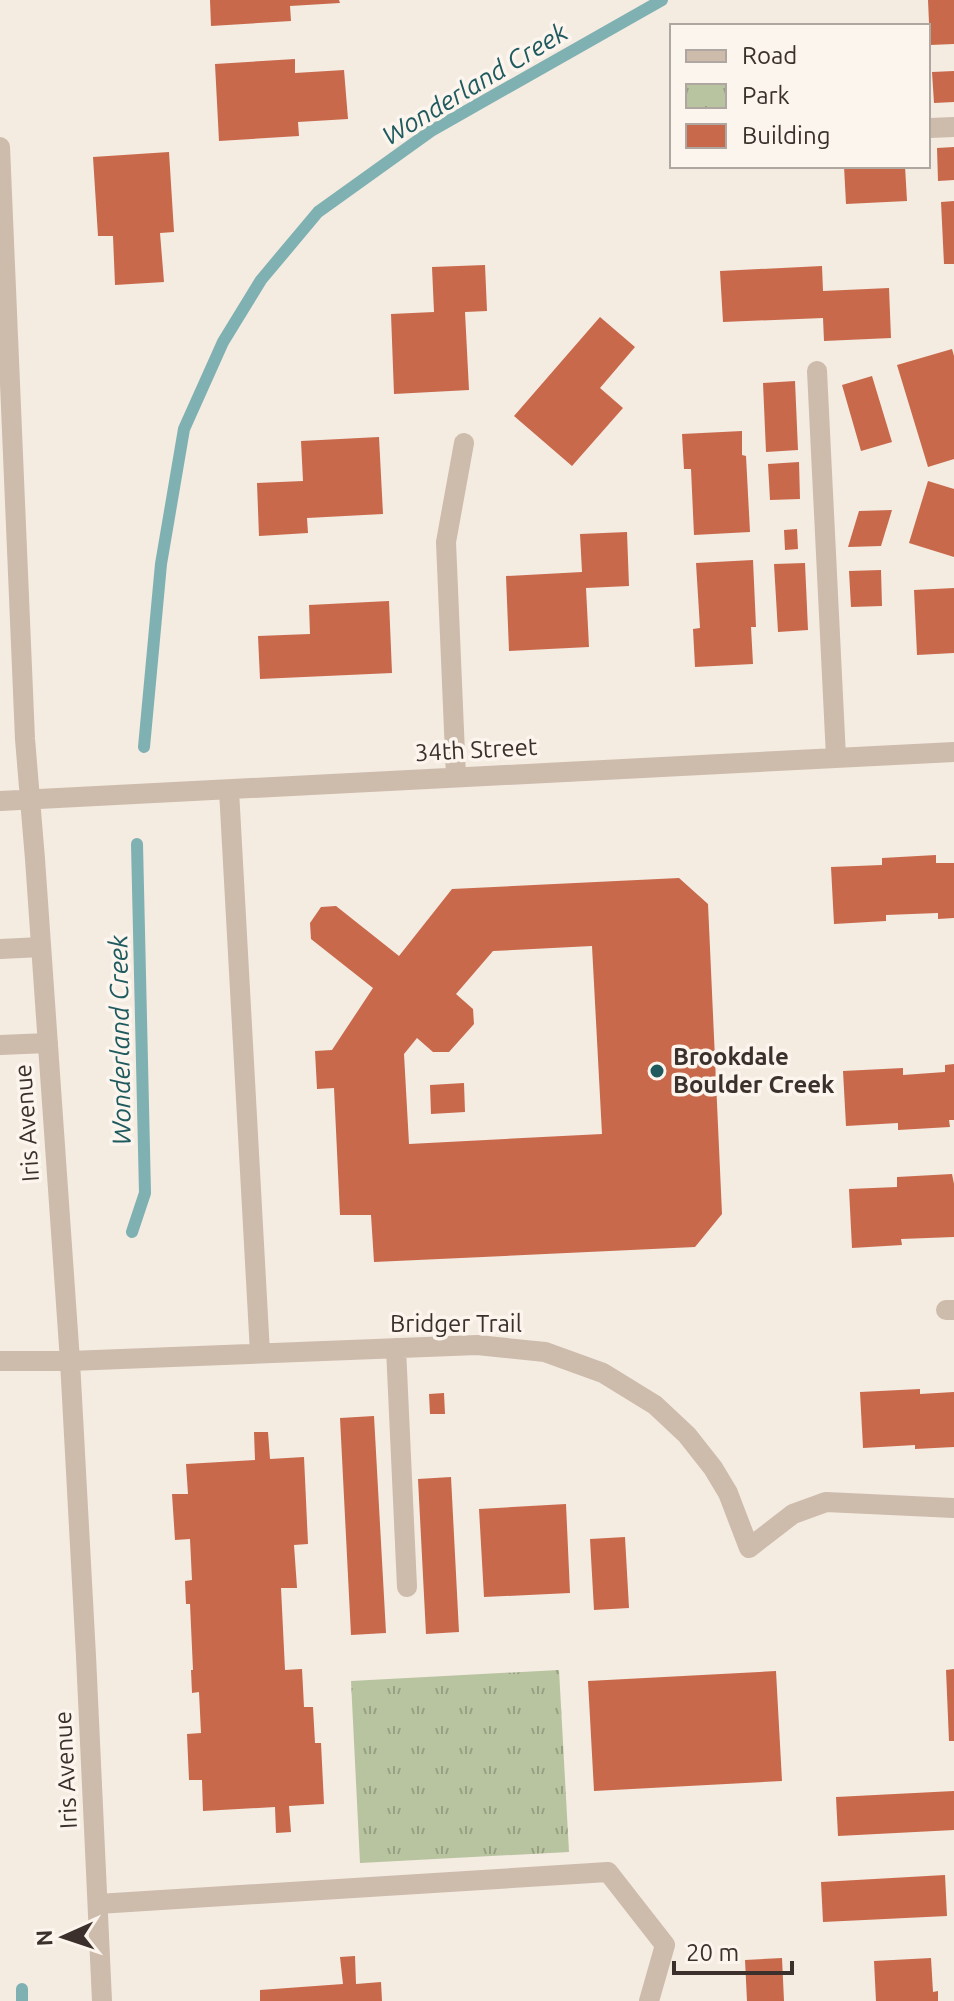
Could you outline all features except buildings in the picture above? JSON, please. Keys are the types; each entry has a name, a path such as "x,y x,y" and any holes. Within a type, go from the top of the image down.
{"street":[{"path":"930,128 954,127"},
{"name":"Iris Avenue","path":"0,147 24,723 70,1361 102,2001"},
{"path":"817,371 836,757"},
{"path":"456,777 446,542 464,443"},
{"name":"34th Street","path":"0,801 954,752"},
{"path":"229,790 260,1353"},
{"path":"0,949 41,947"},
{"path":"0,1045 48,1043"},
{"name":"Bridger Trail","path":"0,1361 477,1345 545,1352 603,1373 655,1405 687,1435 728,1493 749,1548 793,1514 826,1502 954,1508"},
{"path":"396,1348 407,1587"},
{"path":"98,1904 608,1872 665,1945 649,2001"}],"green space":[{"path":"559,1670 569,1852 360,1863 351,1681"}],"waterway":[{"name":"Wonderland Creek","path":"144,747 161,564 184,429 223,342 261,280 318,212 431,131 662,0"},
{"name":"Wonderland Creek","path":"132,1232 145,1193 137,844"},
{"name":"Wonderland Creek","path":"22,1989 22,2001"}],"place":[{"name":"Brookdale Boulder Creek","path":"657,1071"}]}
